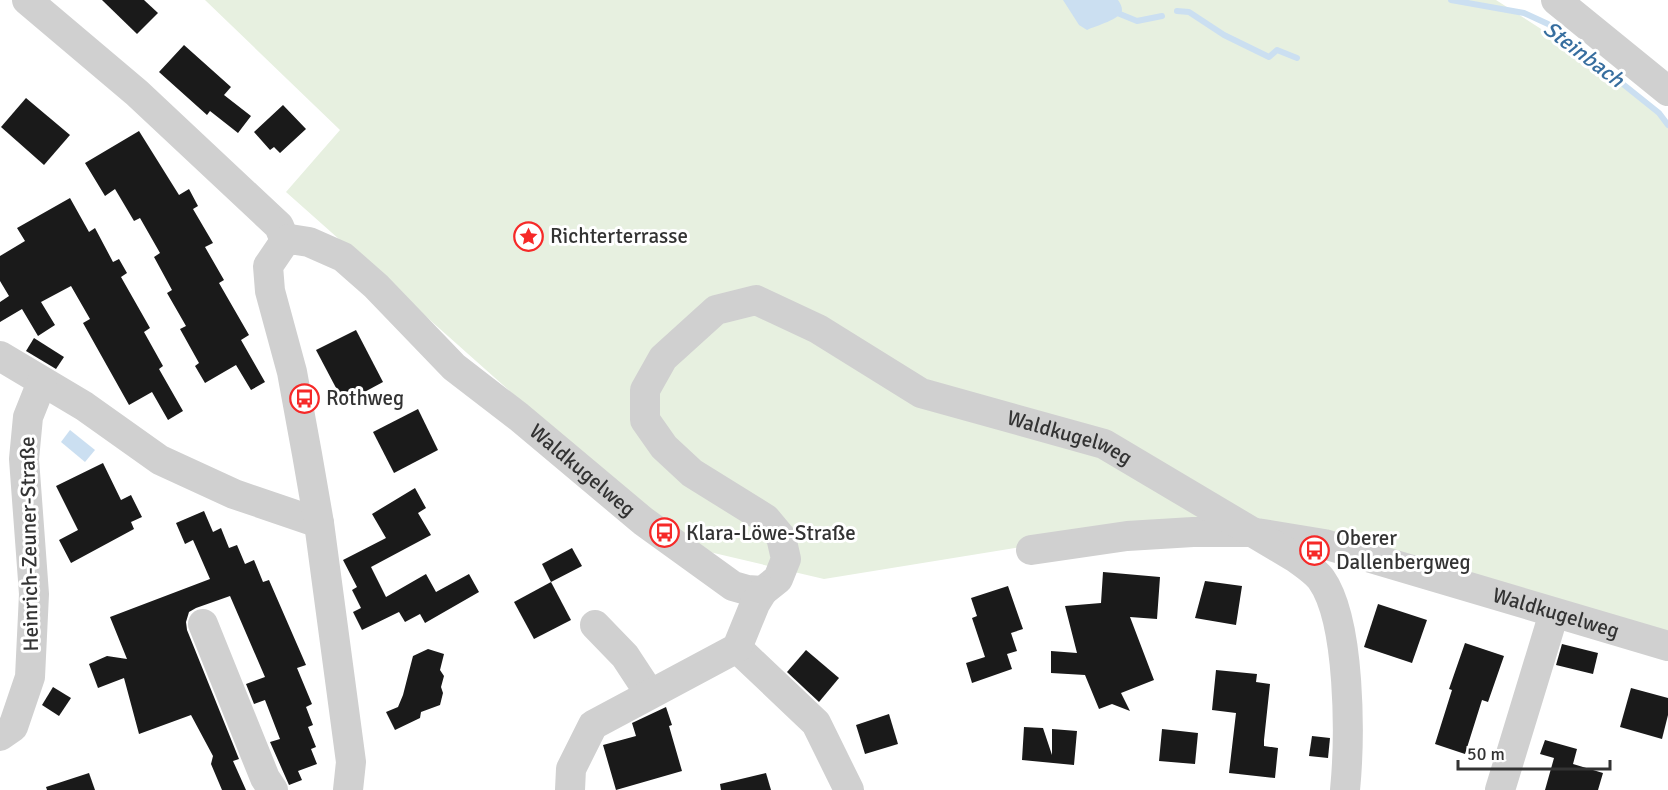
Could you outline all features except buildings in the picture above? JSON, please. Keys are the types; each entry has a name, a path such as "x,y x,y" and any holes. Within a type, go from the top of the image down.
{"street":[{"path":"27,0 136,93 279,226 285,242 268,266 270,291 292,372 319,523 351,762 348,790"},
{"path":"1556,0 1668,91"},
{"name":"Waldkugelweg","path":"285,242 290,239 309,242 343,257 376,286 454,367 519,417 643,521 733,586 763,591 778,579 786,559 781,537 766,519 692,473 664,447 645,420 645,390 663,358 716,310 756,300 818,329 921,393 1104,444 1250,532 1324,544 1668,646"},
{"path":"0,356 84,406 160,460 234,494 319,523"},
{"name":"Heinrich-Zeuner-Straße","path":"0,736 13,727 30,677 34,594 24,459 28,417 42,382"},
{"path":"1031,550 1127,536 1193,532 1250,532 1296,558 1320,577 1332,598 1343,650 1348,711 1345,790"},
{"path":"570,790 571,769 593,725 737,648 755,604 763,591"},
{"path":"1500,790 1554,613"},
{"path":"203,624 265,778 273,790"},
{"path":"595,625 625,656 650,694"},
{"path":"737,648 816,723 849,790"}],"green space":[{"path":"205,0 1496,0 1608,72 1668,122 1668,633 1236,512 824,579 684,546 286,192 340,130"}],"water":[{"path":"1063,0 1118,0 1122,10 1113,19 1087,30 1079,25"},
{"path":"70,430 95,450 85,462 61,442"}],"waterway":[{"name":"Steinbach","path":"1451,0 1524,13 1548,24 1659,113 1668,125"},
{"path":"1177,11 1189,12 1224,35 1269,57 1277,50 1297,58"},
{"path":"1115,12 1137,21 1162,16"}],"place":[{"name":"Richterterrasse","path":"529,236"},
{"name":"Rothweg","path":"305,398"},
{"name":"Klara-Löwe-Straße","path":"665,533"},
{"name":"Oberer Dallenbergweg","path":"1315,550"}]}
